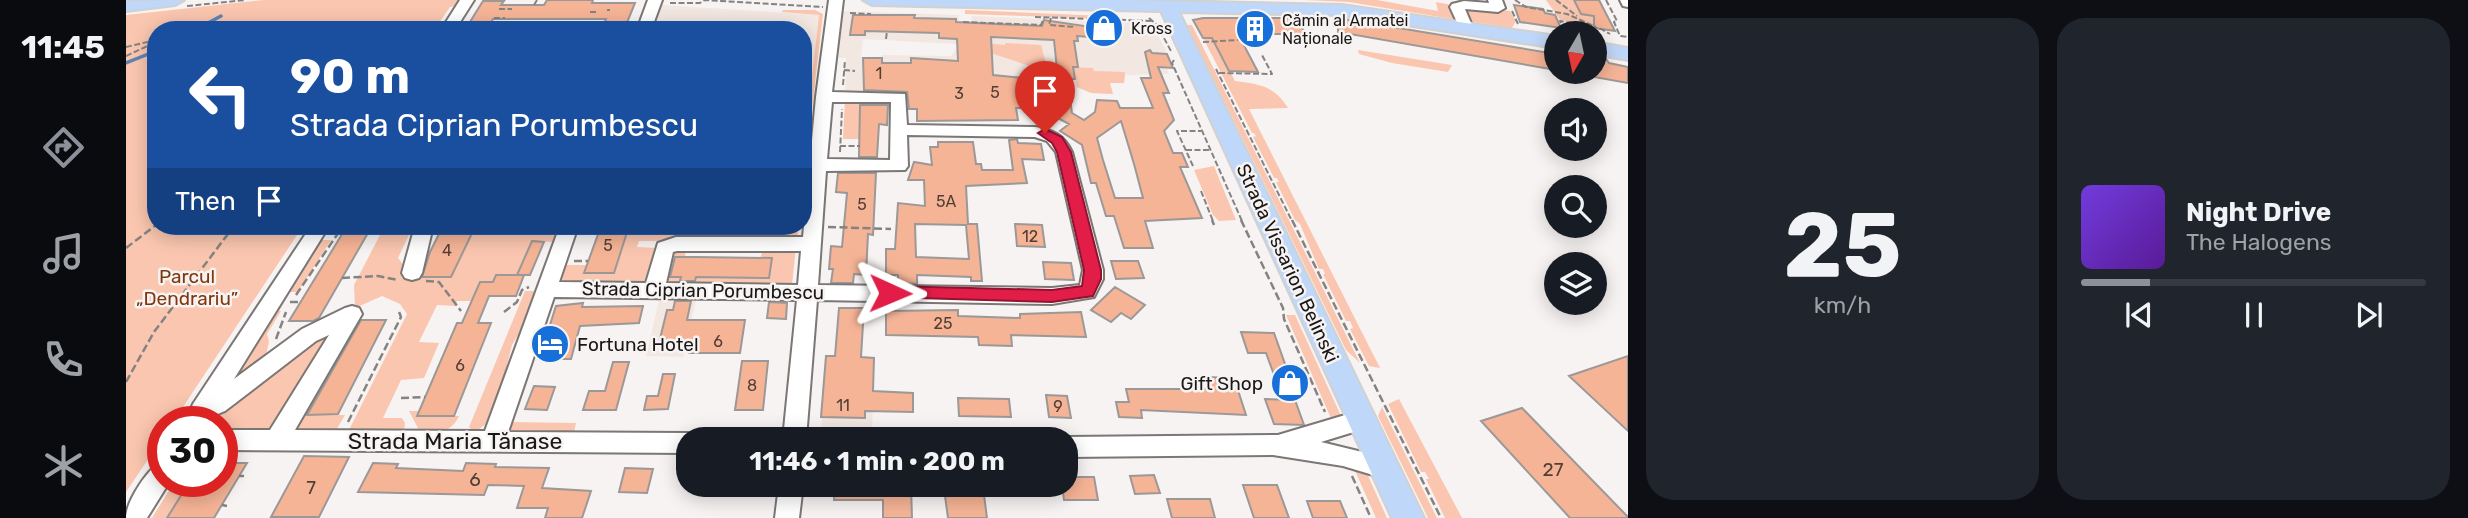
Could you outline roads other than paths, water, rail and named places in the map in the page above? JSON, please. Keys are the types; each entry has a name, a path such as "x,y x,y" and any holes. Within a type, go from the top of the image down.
{"main road":[{"path":"126,6 176,0"},
{"path":"873,0 1058,8 1342,10 1466,28 1544,35"},
{"name":"Strada Vissarion Belinski","path":"1162,9 1408,518"},
{"path":"1607,50 1628,54"}],"street":[{"path":"454,21 467,0"},
{"path":"647,21 655,0"},
{"path":"1466,28 1457,7 1464,5 1498,8 1495,0"},
{"path":"796,427 818,165 833,97 837,7"},
{"path":"818,165 899,166 899,97 833,97"},
{"name":"Strada Ciprian Porumbescu","path":"539,287 1065,296 1087,292 1091,286 1093,270 1064,152 1057,140 1050,135 1035,132 900,130"},
{"path":"204,406 314,235"},
{"path":"412,278 422,235"},
{"path":"493,441 539,287 568,235"},
{"path":"654,290 665,247 812,235"},
{"path":"214,406 323,326 352,314 277,440"},
{"path":"1273,445 1362,420"},
{"name":"Strada Maria Tănase","path":"238,440 676,443"},
{"path":"1078,447 1273,445 1343,456 1383,467"},
{"path":"133,518 147,497"},
{"path":"787,518 790,497"}],"waterway":[{"path":"212,21 221,16"},
{"path":"126,63 147,55"}],"place":[{"name":"Kross","path":"1104,28"},
{"name":"Cămin al Armatei Naționale","path":"1255,29"},
{"name":"Fortuna Hotel","path":"550,344"},
{"name":"Gift Shop","path":"1290,383"}],"park label":[{"name":"Parcul „Dendrariu”","path":"187,287"}]}
